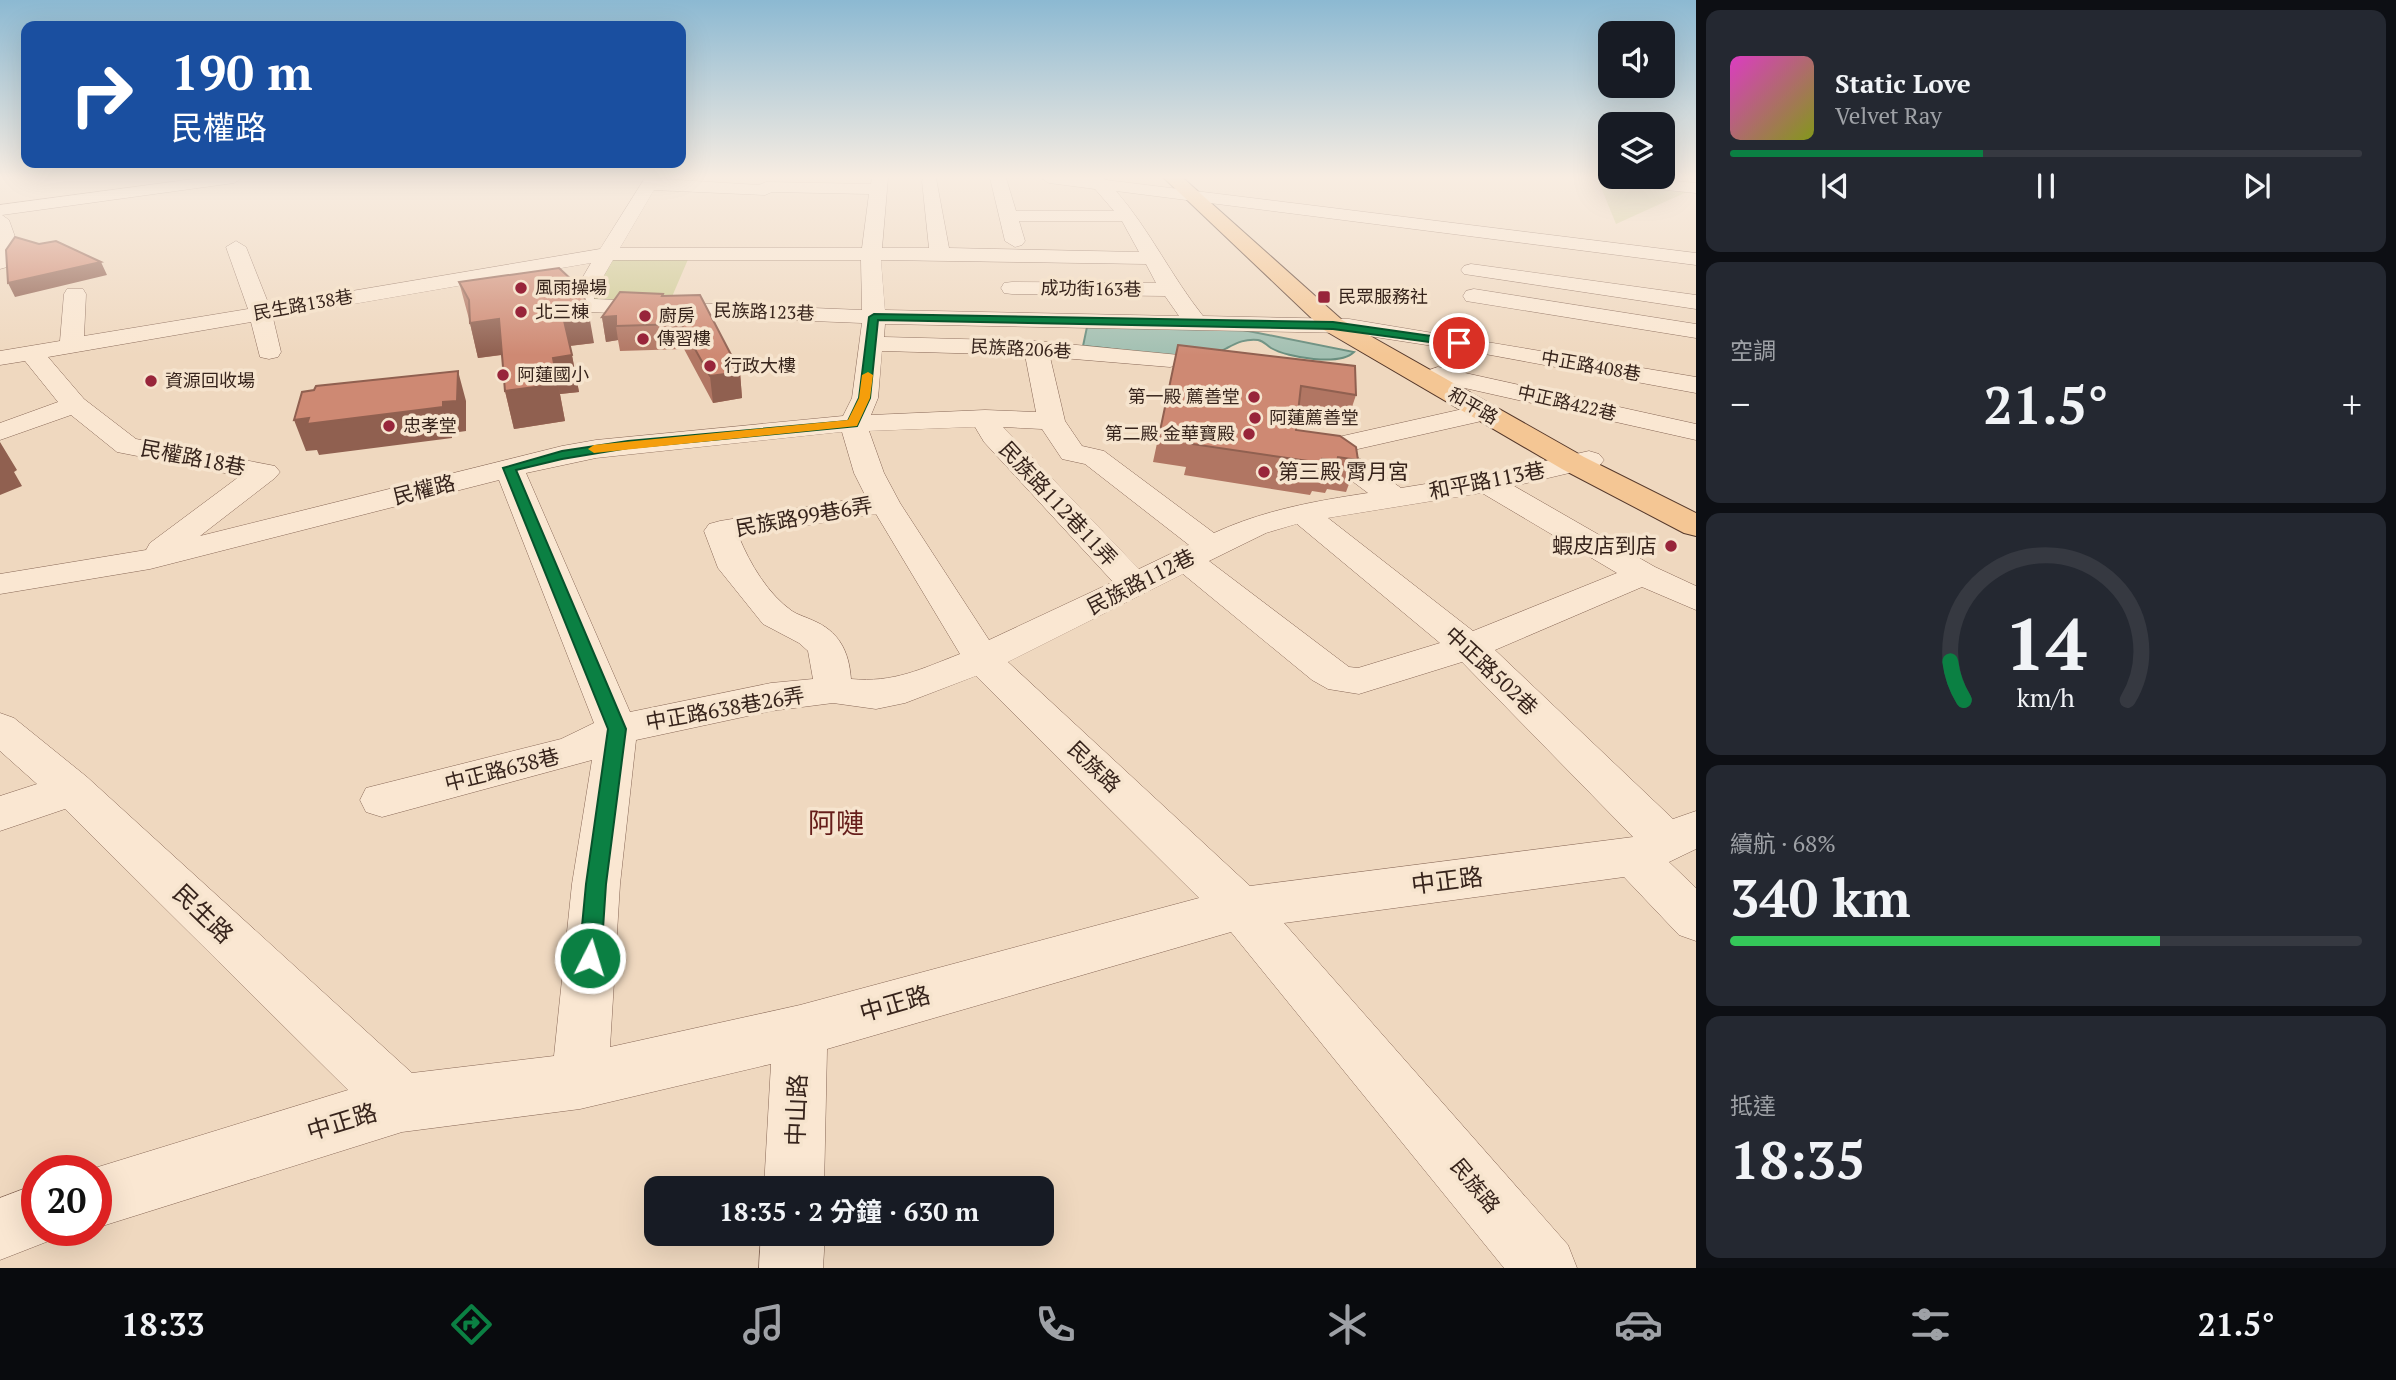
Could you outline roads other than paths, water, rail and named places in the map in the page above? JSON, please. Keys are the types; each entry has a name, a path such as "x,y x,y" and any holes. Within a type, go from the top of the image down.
{"main road":[{"name":"和平路","path":"1247,237 1341,326 1485,412 1581,461 1696,514"},
{"name":"和平路","path":"1341,326 1438,375 1696,526"}],"street":[{"path":"0,263 9,248 6,237"},
{"path":"606,254 616,237"},
{"path":"853,424 864,398 874,317 871,254 873,237"},
{"path":"938,237 940,254"},
{"path":"1014,237 1017,247"},
{"name":"成功街163巷","path":"1140,237 1171,290 1197,324"},
{"path":"1474,237 1471,270 1485,347"},
{"path":"1523,237 1696,259"},
{"path":"236,247 260,312 269,352"},
{"name":"民生路138巷","path":"0,358 71,348 260,312 606,254 940,254 1017,247 1148,250"},
{"name":"民族路123巷","path":"606,254 583,293 581,299 588,305 874,317 1197,324"},
{"path":"673,309 699,254"},
{"path":"1471,270 1696,302"},
{"name":"成功街163巷","path":"1012,288 1171,290"},
{"path":"1618,290 1644,358"},
{"path":"71,348 75,294"},
{"path":"1474,296 1696,331"},
{"name":"中正路408巷","path":"1197,324 1341,326 1485,347 1644,358 1696,385"},
{"name":"民族路206巷","path":"871,344 1035,348 1170,360"},
{"path":"1035,348 1051,421 1072,453 1094,457 1326,671 1342,680 1359,681 1469,647 1643,574"},
{"path":"0,432 75,405 31,353"},
{"name":"中正路422巷","path":"1438,375 1696,432"},
{"name":"民權路18巷","path":"75,405 128,446 265,472 150,559"},
{"path":"1395,498 1326,448 1485,412"},
{"name":"民權路","path":"0,584 150,559 562,455 628,444 853,424 985,418 1051,421"},
{"name":"民族路112巷11弄","path":"985,418 994,436 1136,586"},
{"name":"民族路","path":"853,424 869,473 885,503 982,659 1241,908 1545,1268"},
{"name":"和平路113巷","path":"1302,513 1487,483 1581,461"},
{"path":"509,468 617,729 596,884 580,1081"},
{"path":"1487,483 1643,574 1696,599"},
{"name":"民族路99巷6弄","path":"833,690 828,650 817,638 784,623 776,616 735,568 720,531 885,503"},
{"name":"民族路112巷","path":"833,690 876,695 905,690 982,659 1255,526 1302,513"},
{"name":"中正路502巷","path":"1302,513 1469,647 1666,843 1696,920"},
{"name":"中正路638巷26弄","path":"617,729 771,697 833,690"},
{"name":"民生路","path":"0,728 72,789 402,1103"},
{"name":"中正路638巷","path":"382,800 572,752 617,729"},
{"path":"0,814 72,789"},
{"name":"中正路","path":"112,1191 402,1103 580,1081 800,1031 1241,908 1666,843"},
{"name":"中山路","path":"794,1176 800,1031"},
{"path":"0,1229 21,1221"},
{"path":"791,1268 792,1246"}],"place":[{"name":"風雨操場","path":"521,288"},
{"name":"民眾服務社","path":"1324,297"},
{"name":"北三棟","path":"521,312"},
{"name":"廚房","path":"645,316"},
{"name":"傳習樓","path":"643,339"},
{"name":"行政大樓","path":"710,366"},
{"name":"阿蓮國小","path":"503,375"},
{"name":"資源回收場","path":"151,381"},
{"name":"第一殿 薦善堂","path":"1254,397"},
{"name":"阿蓮薦善堂","path":"1255,418"},
{"name":"忠孝堂","path":"389,426"},
{"name":"第二殿 金華寶殿","path":"1249,434"},
{"name":"第三殿 霄月宮","path":"1264,472"},
{"name":"蝦皮店到店","path":"1671,546"}],"district":[{"name":"阿嗹","path":"836,823"}]}
